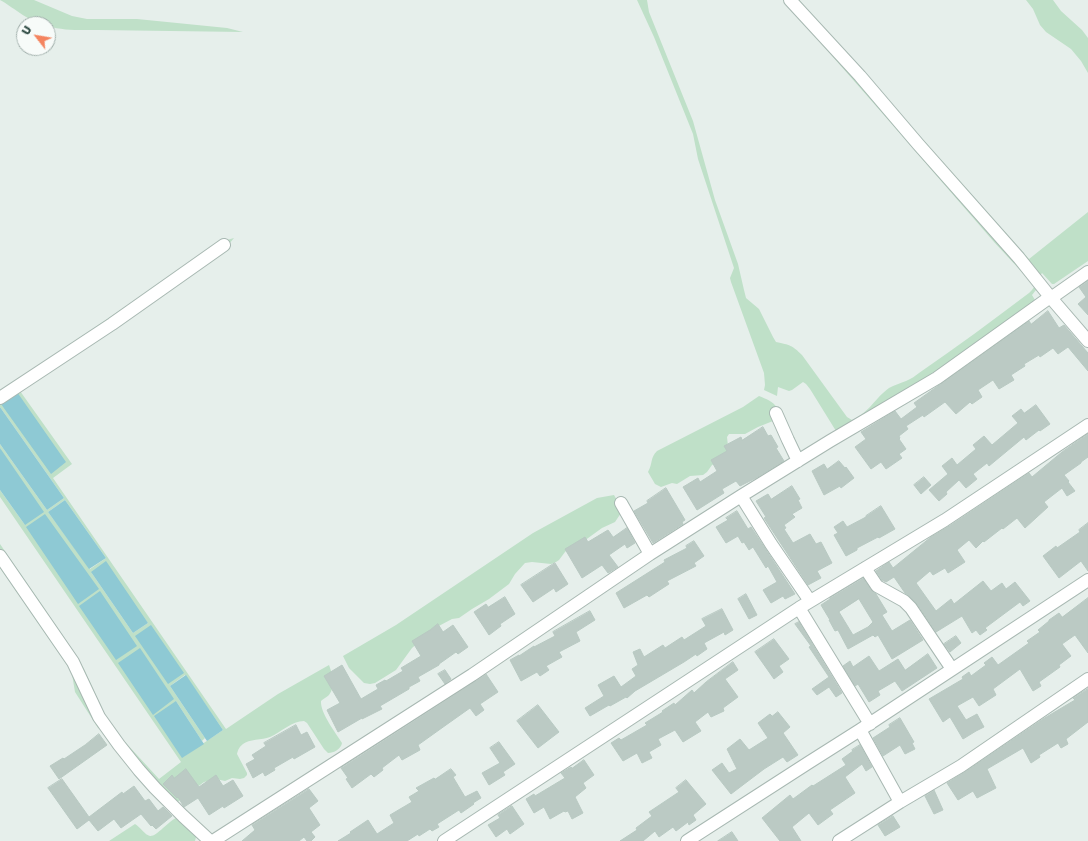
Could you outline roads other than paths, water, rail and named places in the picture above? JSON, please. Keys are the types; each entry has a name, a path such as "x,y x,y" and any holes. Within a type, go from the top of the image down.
{"street":[{"path":"790,0 860,76 1019,258 1088,341"},
{"path":"0,398 112,324 224,245"},
{"path":"0,556 73,662 99,717 119,745 155,788 183,816 212,841 472,675 650,554 830,441 937,378 1046,300 1088,272"},
{"path":"776,413 798,461"},
{"path":"444,841 799,608 971,503 1088,425"},
{"path":"741,496 771,544 810,601"},
{"path":"620,503 650,554"},
{"path":"865,568 878,586 904,601 911,608 952,669"},
{"path":"687,841 865,727 1088,580"},
{"path":"799,608 865,727 900,802"},
{"path":"839,841 900,802 961,766 1088,679"}],"water":[{"path":"17,392 66,462 51,474 1,404"},
{"path":"0,407 64,498 47,510 0,444"},
{"path":"0,448 44,512 25,525 0,490"},
{"path":"65,500 106,558 89,569 48,512"},
{"path":"45,514 99,589 78,604 26,527"},
{"path":"106,561 148,623 133,633 91,572"},
{"path":"100,591 137,646 116,660 79,606"},
{"path":"151,625 184,673 168,684 135,636"},
{"path":"140,648 174,699 153,715 118,663"},
{"path":"186,675 223,730 207,741 170,686"},
{"path":"176,701 204,744 182,758 154,716"}]}
